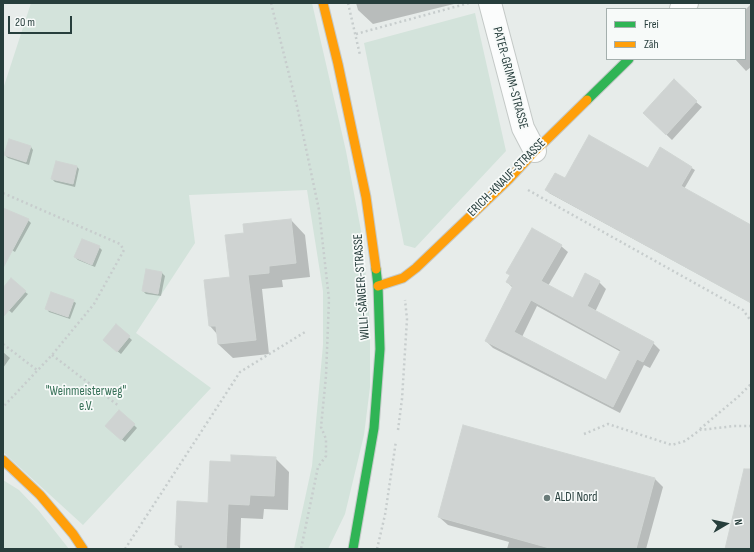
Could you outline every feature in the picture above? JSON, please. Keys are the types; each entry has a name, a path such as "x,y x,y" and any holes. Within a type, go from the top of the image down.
{"main road":[{"name":"WILLI-SÄNGER-STRASSE","path":"323,3 338,64 366,197 378,286 380,349 374,428 353,549"},
{"name":"ERICH-KNAUF-STRASSE","path":"378,286 403,278 416,268 509,179 535,151 628,60"},
{"path":"3,460 40,495 73,534 83,549"}],"street":[{"name":"PATER-GRIMM-STRASSE","path":"490,3 523,128 535,151"}],"path":[{"path":"271,3 297,106 317,197 329,299 326,376 321,427 326,439 326,456 318,467 301,549"},
{"path":"356,34 470,3"},
{"path":"530,191 743,310 751,321"},
{"path":"3,193 120,244 124,250 94,304 52,355 3,407"},
{"path":"125,549 240,372 305,332"},
{"path":"3,344 37,370"},
{"path":"52,355 119,406"},
{"path":"584,434 608,424 672,445 685,441 700,430 751,384"},
{"path":"700,430 734,426 751,426"}],"green space":[{"name":"\"Weinmeisterweg\" e.V.","path":"31,3 312,3 346,151 362,236 370,323 370,387 364,435 345,514 328,549 294,549 312,466 323,345 323,291 307,190 189,195 195,243 136,333 211,388 83,525 3,452 3,89"},
{"path":"475,13 506,151 415,248 404,245 364,43"},
{"path":"3,480 19,490 39,511 69,549 3,549"}],"building":[{"path":"674,79 697,101 666,135 643,113"},
{"path":"589,135 648,168 660,147 692,167 681,186 751,225 751,303 545,190 555,173 565,178"},
{"path":"9,139 31,146 26,162 4,155"},
{"path":"56,161 77,166 73,184 51,179"},
{"path":"3,208 29,219 3,268"},
{"path":"291,219 296,263 269,266 269,273 248,275 256,340 218,344 216,326 209,326 204,280 230,277 225,235 244,233 243,224"},
{"path":"532,228 562,245 541,281 573,298 585,273 600,281 587,306 654,342 643,362 637,359 613,407 485,341 513,286 506,282 510,275 506,273","holes":["531,300 621,350 606,380 514,332"]},
{"path":"82,239 100,246 92,265 74,257"},
{"path":"146,269 162,272 158,294 142,291"},
{"path":"11,278 26,291 3,317 3,288"},
{"path":"51,292 74,300 68,317 45,309"},
{"path":"116,324 130,336 117,352 103,340"},
{"path":"119,410 135,424 121,440 105,426"},
{"name":"ALDI Nord","path":"463,425 655,478 636,549 553,549 438,517"},
{"path":"231,455 276,457 274,496 250,495 249,505 228,504 226,549 182,549 183,545 175,545 177,501 208,503 210,461 231,462"},
{"path":"744,469 751,469 751,549 725,549"}],"traffic: fast":[{"path":"587,100 628,60"},
{"path":"353,549 374,428 380,349 376,269"}],"traffic: slow":[{"path":"323,3 338,64 366,197 376,269"},
{"path":"378,286 403,278 416,268 509,179 587,100"},
{"path":"3,460 40,495 73,534 83,549"}],"place":[{"name":"ALDI Nord","path":"547,498"}]}
